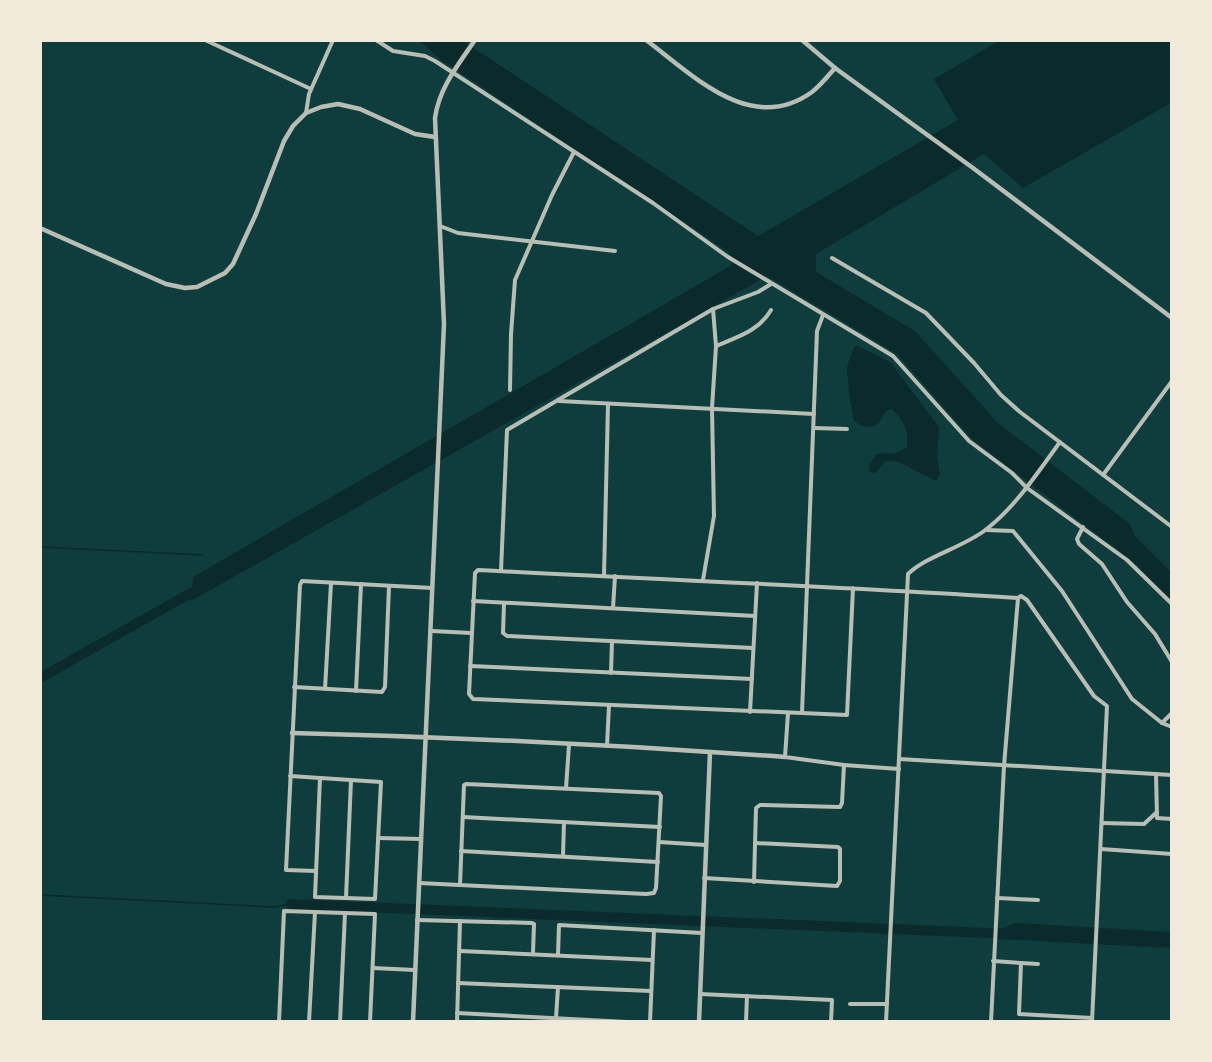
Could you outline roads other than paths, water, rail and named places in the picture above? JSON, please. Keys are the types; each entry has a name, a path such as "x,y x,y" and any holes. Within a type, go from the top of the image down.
{"street":[{"path":"205,40 311,89"},
{"path":"306,113 311,89 333,40"},
{"path":"376,40 393,51 425,56 653,203 731,259 897,358 969,441 1012,473 1027,488 1127,560 1172,604"},
{"path":"646,40 717,93 743,105 762,107 791,103 813,91 835,68"},
{"path":"802,40 835,68 1171,316"},
{"path":"412,1022 432,631 444,313 435,137 437,101 474,41"},
{"path":"40,228 166,284 185,288 197,287 225,273 234,264 285,141 293,126 306,113 338,104 360,109 416,134 435,137"},
{"path":"510,390 515,280 552,195 574,152"},
{"path":"440,226 458,233 615,251"},
{"path":"832,258 926,313 1001,395 1020,412 1172,527"},
{"path":"501,571 507,430 713,309 758,292 771,284"},
{"path":"703,580 714,516 712,408 716,346 713,309"},
{"path":"716,346 740,337 760,325 766,320 771,310"},
{"path":"802,713 817,331 823,315"},
{"path":"1103,475 1172,381"},
{"path":"558,401 814,414"},
{"path":"604,576 608,404"},
{"path":"814,428 846,429"},
{"path":"886,1022 908,574 916,567 955,549 985,530 1027,488 1060,442"},
{"path":"1083,527 1077,539 1079,544 1102,564 1127,602 1155,634 1172,662"},
{"path":"985,530 1013,531 1062,591 1132,699 1162,723 1172,727"},
{"path":"853,588 847,715 473,699 469,694 475,573 478,570 703,580 807,586 853,588 907,591 1018,598 1021,596 1028,600 1094,696 1107,706 1092,1020 1019,1014 1020,963"},
{"path":"614,608 615,576"},
{"path":"316,871 286,870 300,585 302,581 433,588"},
{"path":"325,689 331,583"},
{"path":"750,712 757,583"},
{"path":"356,691 361,584"},
{"path":"294,687 382,692 385,687 389,586"},
{"path":"990,1022 1004,766 1018,598"},
{"path":"473,602 755,616"},
{"path":"504,603 503,633 507,636 753,648"},
{"path":"432,631 471,633"},
{"path":"611,673 612,641"},
{"path":"470,666 752,679"},
{"path":"607,747 609,705"},
{"path":"785,757 788,713"},
{"path":"1162,723 1172,713"},
{"path":"292,733 426,737 710,752 899,769"},
{"path":"566,788 568,745"},
{"path":"699,1022 710,752"},
{"path":"899,759 1172,775"},
{"path":"754,882 756,808 760,805 840,807 844,765"},
{"path":"1156,774 1157,818 1172,819"},
{"path":"290,776 381,782 375,899 315,897 320,778"},
{"path":"346,898 351,780"},
{"path":"418,883 646,894 654,893 662,796 659,793 466,784 464,785 460,885"},
{"path":"1102,823 1144,824 1157,812"},
{"path":"463,817 660,827"},
{"path":"563,856 564,822"},
{"path":"378,838 421,839"},
{"path":"659,842 706,845"},
{"path":"704,878 837,886 840,881 840,849 838,847 755,843"},
{"path":"1101,849 1172,854"},
{"path":"461,851 658,862"},
{"path":"997,898 1038,900"},
{"path":"279,1022 284,911 375,914 370,1022"},
{"path":"309,1022 315,912"},
{"path":"340,1022 345,913"},
{"path":"417,917 532,923 534,924 533,953"},
{"path":"457,1022 460,921"},
{"path":"558,955 560,925 702,933"},
{"path":"650,1022 654,930"},
{"path":"460,951 652,960"},
{"path":"993,961 1038,964"},
{"path":"373,968 415,970"},
{"path":"458,983 651,991"},
{"path":"556,1018 558,987"},
{"path":"700,994 832,1000 831,1022"},
{"path":"746,1022 747,996"},
{"path":"850,1004 887,1004"},
{"path":"457,1013 627,1022"}],"water":[{"path":"420,41 463,41 758,236 958,120 934,79 999,41 1171,41 1171,103 1023,188 984,154 816,254 816,272 915,331 998,423 1130,524 1135,536 1171,572 1171,600 1131,560 973,440 897,354 767,276 191,601 193,577 732,265 730,253 441,60"},
{"path":"855,345 890,362 939,427 937,457 940,474 936,481 899,462 885,461 876,473 870,472 869,465 876,454 897,453 907,447 907,436 903,422 892,409 886,411 880,421 873,426 865,426 854,421 847,367"},
{"path":"1015,923 1171,932 1171,948 998,939 999,930"}],"waterway":[{"path":"40,547 203,555"},
{"path":"40,678 205,585"},
{"path":"40,895 275,907 291,904"},
{"path":"291,904 1013,934"}]}
